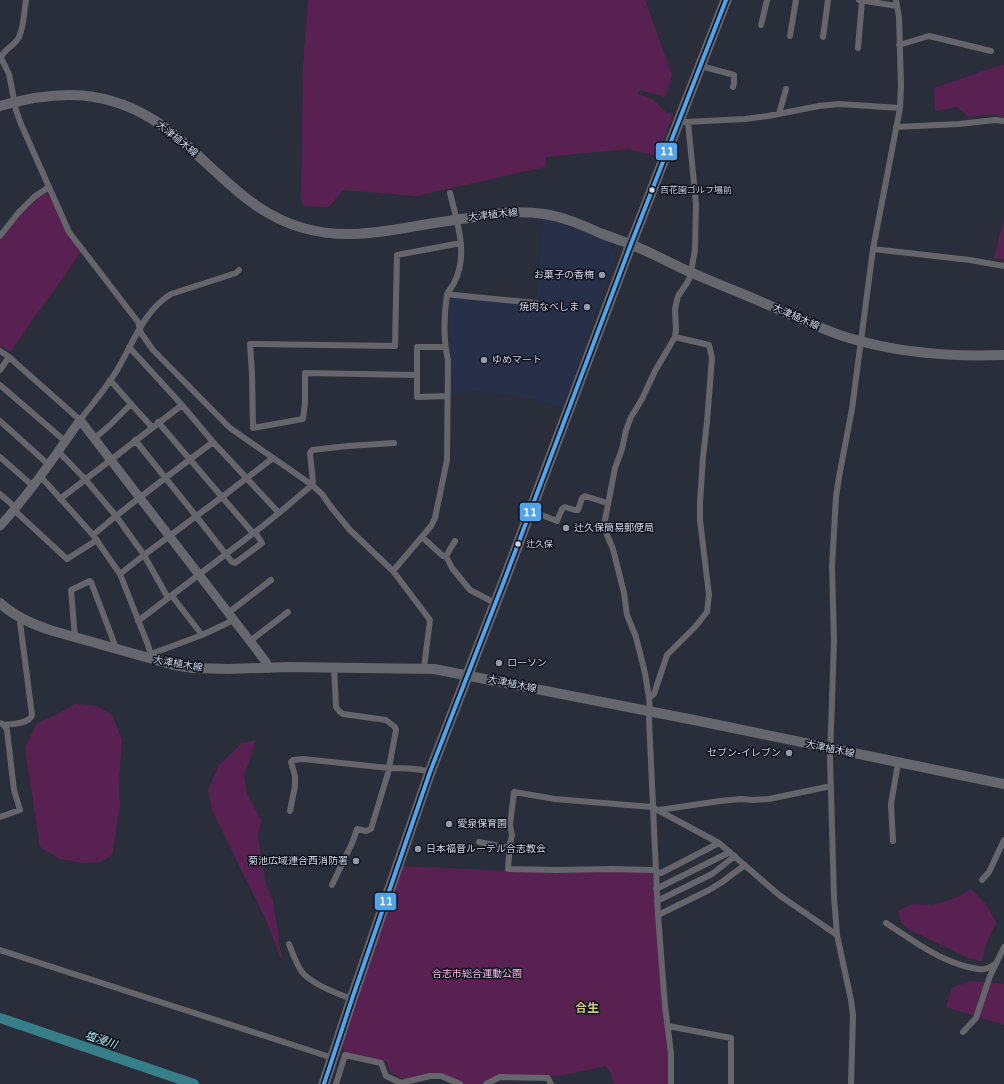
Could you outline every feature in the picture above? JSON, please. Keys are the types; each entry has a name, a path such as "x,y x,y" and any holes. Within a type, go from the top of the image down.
{"highway":[{"path":"324,1084 430,772 531,511 631,244 684,122 701,66 726,0"}],"main road":[{"name":"大津植木線","path":"0,106 40,96 67,94 100,98 128,106 163,126 252,203 273,216 302,228 326,233 359,234 382,232 506,212 552,215 570,220 631,244 691,272 816,326 860,341 936,354 1004,355"},
{"name":"大津植木線","path":"0,603 20,618 37,626 75,638 152,657 174,665 192,668 229,669 288,667 434,669 699,721 1004,784"}],"street":[{"path":"26,0 19,37 15,44 3,53 1,58 9,74 14,102 21,124 69,232 138,322 141,333 153,350 230,428 312,485 322,494 350,530 392,571 430,620 424,668"},
{"path":"761,25 767,0"},
{"path":"790,36 796,0"},
{"path":"823,37 828,0"},
{"path":"851,1084 853,1015 837,935 834,897 830,749 834,641 832,566 836,497 852,409 873,249 900,108 901,85 899,17 896,3 860,0 858,48"},
{"path":"899,45 929,36 991,51"},
{"path":"701,66 734,75 733,87"},
{"path":"779,114 786,89"},
{"path":"671,1084 671,1053 665,1006 655,872 649,698 645,673 636,637 628,615 613,548 604,525 615,468 622,449 626,430 631,417 642,399 655,371 675,337 675,309 678,296 687,283 691,272 695,250 696,204 684,122 745,119 839,104 900,108"},
{"path":"896,127 958,124 995,120 1004,121"},
{"path":"0,236 3,227 34,197 49,187"},
{"path":"392,571 431,526 435,518 447,460 448,360 445,347 445,305 447,294 454,284 462,258 461,243 450,193"},
{"path":"417,375 305,373 305,403 303,420 253,428 250,344 395,346 397,255 461,243"},
{"path":"873,249 970,260 1004,266"},
{"path":"0,526 41,477 120,365 139,328 164,298 171,294 236,273 238,270"},
{"path":"447,294 536,304"},
{"path":"649,698 654,694 667,655 695,627 707,612 709,595 700,520 700,502 712,358 709,345 675,337"},
{"path":"129,347 182,405 213,442 279,513"},
{"path":"445,347 417,347 417,398 447,396"},
{"path":"0,350 10,357 80,420 170,536 269,668"},
{"path":"0,370 10,357"},
{"path":"110,380 152,427"},
{"path":"0,385 65,441"},
{"path":"95,438 131,404"},
{"path":"60,499 182,405"},
{"path":"0,421 49,465"},
{"path":"135,440 232,562 235,563 262,543 158,422"},
{"path":"93,535 213,442"},
{"path":"138,621 254,533 312,485 310,453 312,450 394,443"},
{"path":"58,451 85,479 116,516 144,555 170,597 202,635"},
{"path":"0,457 33,486"},
{"path":"120,574 273,458"},
{"path":"41,477 93,535 120,574 152,657 234,620"},
{"path":"0,494 67,559 97,540"},
{"path":"531,511 557,521 562,509 565,507 578,510 582,498 586,496 608,503"},
{"path":"422,536 443,556 446,556 452,568 470,590 495,603"},
{"path":"446,556 455,541"},
{"path":"228,613 271,580"},
{"path":"75,638 71,590 90,581 92,582 116,649"},
{"path":"250,641 288,612"},
{"path":"0,817 20,810 14,790 6,730 2,724 27,721 31,719 32,715 20,618"},
{"path":"332,885 357,829 366,831 371,829 390,768 396,734 395,727 386,720 343,714 339,711 336,707 334,668"},
{"path":"290,811 295,786 295,776 291,762 293,760 319,760 390,768 424,770 430,772"},
{"path":"893,841 891,804 898,763"},
{"path":"659,810 720,801 769,799 831,786"},
{"path":"719,843 661,873 652,870 508,869 512,835 510,825 514,792 555,799 652,807 719,843 780,895 837,935"},
{"path":"479,840 510,846"},
{"path":"982,880 989,872 1004,840"},
{"path":"656,889 732,854"},
{"path":"657,901 712,874 732,854"},
{"path":"658,915 709,890 745,865"},
{"path":"886,923 928,950 958,965 984,969 996,964"},
{"path":"289,944 302,973 309,979 331,991 352,999"},
{"path":"963,1032 976,1018 990,976 1004,947"},
{"path":"0,950 332,1058"},
{"path":"668,1026 731,1038 731,1084"},
{"path":"336,1084 345,1054 381,1063 386,1076 401,1083 430,1076 441,1076 460,1084"},
{"path":"486,1084 500,1077 548,1078 551,1084"},
{"path":"442,1084 445,1078"}],"shaded area":[{"path":"543,218 575,228 610,242 615,261 563,408 536,400 509,395 476,391 450,394 450,301 454,297 536,305"}],"green space":[{"path":"308,0 645,0 672,75 665,97 640,90 638,94 652,99 667,113 673,115 657,156 628,149 546,157 545,167 416,196 343,190 329,207 304,206 301,201 303,68"},
{"path":"1004,64 1004,117 994,114 969,117 957,107 935,111 934,88"},
{"path":"46,193 50,195 81,252 10,352 0,345 0,241 35,199"},
{"path":"1004,219 1004,260 994,258"},
{"path":"75,704 97,706 112,715 122,740 119,777 120,805 112,855 101,862 84,863 60,859 40,847 25,747 37,723 58,714"},
{"path":"256,740 244,776 247,794 261,820 258,836 265,881 273,901 282,961 266,920 212,810 208,790 219,765 242,743"},
{"name":"合志市総合運動公園","path":"401,866 556,873 610,871 652,872 663,1006 669,1053 668,1084 614,1084 611,1074 606,1066 559,1076 499,1075 480,1084 463,1084 442,1075 406,1080 390,1072 387,1062 344,1053 343,1042"},
{"path":"971,889 985,903 997,923 987,941 982,962 966,957 908,929 901,922 898,911 913,904 933,905 958,897"},
{"path":"970,981 1004,984 1004,1025 946,1007 952,988"}],"waterway":[{"name":"塩浸川","path":"0,1018 194,1084"}],"transit line":[{"name":"11","path":"324,1084 430,772 506,576 631,244 726,0"}],"place":[{"name":"百花園ゴルフ場前","path":"652,190"},
{"name":"お菓子の香梅","path":"602,275"},
{"name":"焼肉なべしま","path":"587,307"},
{"name":"ゆめマート","path":"484,360"},
{"name":"辻久保簡易郵便局","path":"566,528"},
{"name":"辻久保","path":"518,544"},
{"name":"ローソン","path":"499,663"},
{"name":"セブン-イレブン","path":"789,753"},
{"name":"愛泉保育園","path":"449,824"},
{"name":"日本福音ルーテル合志教会","path":"418,849"},
{"name":"菊池広域連合西消防署","path":"356,861"}],"district":[{"name":"合生","path":"587,1008"}]}
